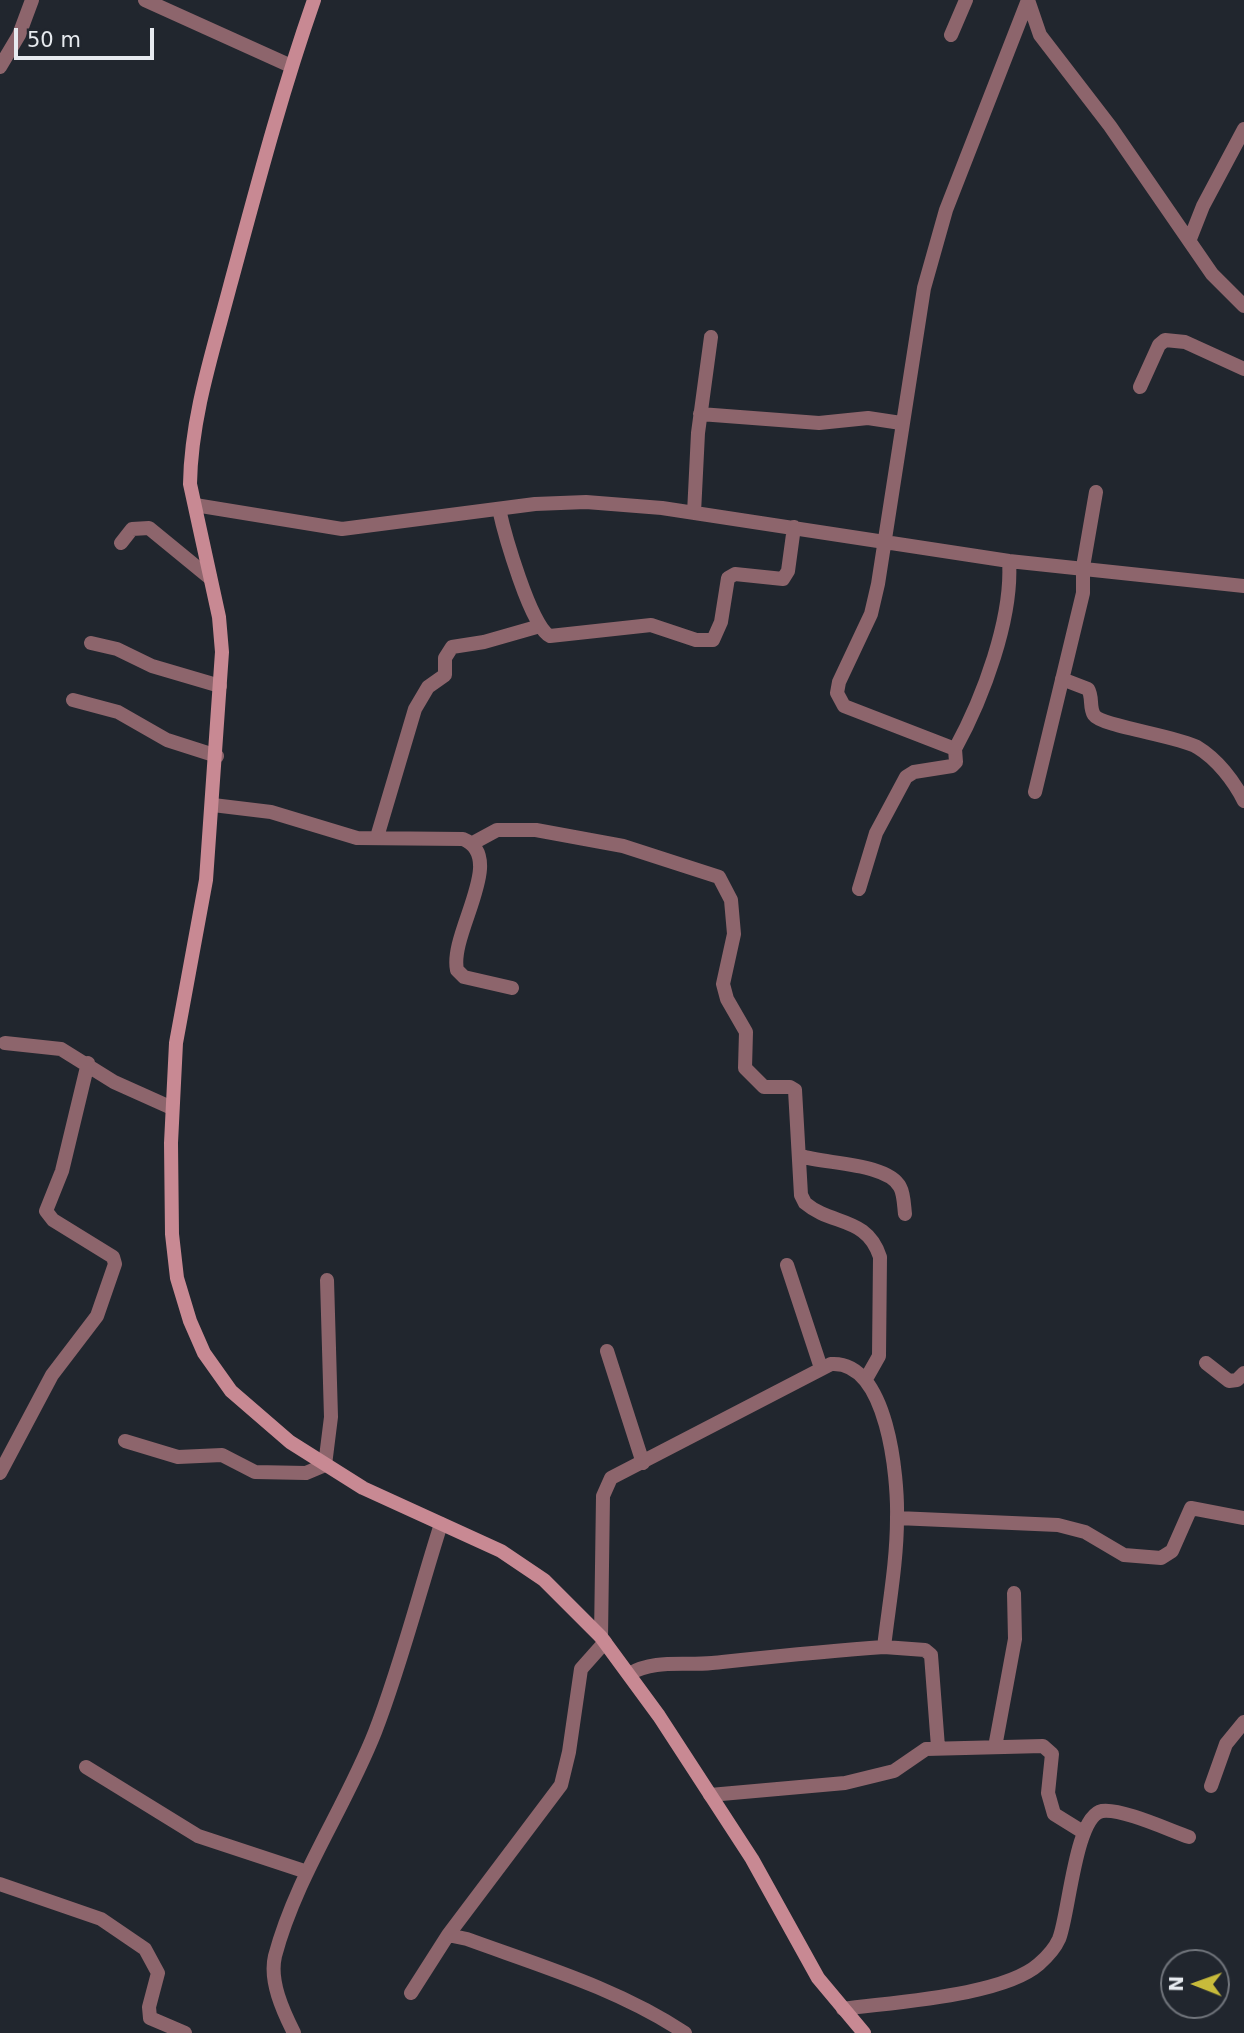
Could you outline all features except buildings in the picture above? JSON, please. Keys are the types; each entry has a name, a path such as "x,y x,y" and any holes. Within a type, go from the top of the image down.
{"street":[{"path":"0,67 19,35 32,0"},
{"path":"145,0 161,4 291,66"},
{"path":"314,0 291,66 200,404 191,469 195,505 219,617 220,686 206,880 176,1043 172,1108 172,1234 177,1278 190,1321 209,1361 231,1391 290,1442 363,1488 501,1551 544,1580 603,1639 752,1859 818,1978 863,2033"},
{"path":"951,35 966,0"},
{"path":"1028,0 1040,35 1110,126 1212,274 1244,306"},
{"path":"956,749 915,736 844,706 839,701 839,682 871,614 886,540 919,313 946,210 1028,0"},
{"path":"1190,239 1203,206 1244,130"},
{"path":"694,513 701,414 711,337"},
{"path":"1140,387 1159,345 1172,339 1244,369"},
{"path":"701,414 819,423 868,418 901,423"},
{"path":"1035,792 1083,593 1083,567 1096,492"},
{"path":"195,505 342,529 499,509 586,502 694,513 886,540 1009,561 1244,586"},
{"path":"499,509 508,548 540,626 550,636 651,625 696,640 713,640 721,622 725,585 730,575 783,579 788,571 794,527"},
{"path":"121,543 132,529 149,528 211,578"},
{"path":"859,889 876,833 906,778 914,772 952,766 956,762 956,749 969,725 1011,587 1009,561"},
{"path":"377,837 415,709 428,687 445,675 445,658 452,647 484,642 540,626"},
{"path":"91,643 117,649 152,666 220,686"},
{"path":"1062,679 1088,689 1092,712 1102,721 1170,735 1199,748 1222,768 1244,801"},
{"path":"73,701 118,712 167,740 217,756"},
{"path":"213,805 271,812 349,837 463,839 472,843 478,848 481,870 456,947 457,970 464,977 512,988"},
{"path":"472,843 497,830 536,830 624,846 719,877 731,900 734,934 723,984 727,999 746,1032 745,1068 764,1087 790,1087 795,1090 801,1156 801,1195 805,1203 866,1232 876,1243 880,1257 879,1356 866,1379"},
{"path":"5,1042 61,1049 88,1063 114,1082 172,1108"},
{"path":"0,1474 52,1375 97,1317 115,1264 113,1257 53,1220 46,1211 62,1171 88,1063"},
{"path":"801,1156 880,1171 894,1178 901,1188 905,1214"},
{"path":"787,1265 821,1368"},
{"path":"325,1465 331,1417 327,1280"},
{"path":"607,1351 643,1462"},
{"path":"411,1993 448,1935 561,1785 569,1752 581,1669 603,1639 603,1496 611,1478 821,1368 842,1363 866,1379 882,1411 887,1429 898,1518 884,1647"},
{"path":"1206,1363 1229,1381 1237,1380 1244,1373"},
{"path":"125,1441 178,1458 222,1455 255,1472 306,1474 325,1465"},
{"path":"898,1518 1058,1525 1085,1532 1124,1555 1161,1558 1172,1551 1191,1507 1244,1518"},
{"path":"294,2033 283,2011 274,1975 275,1958 307,1872 375,1733 441,1524"},
{"path":"995,1747 1015,1639 1014,1593"},
{"path":"629,1674 657,1663 712,1663 775,1654 884,1647 925,1650 931,1655 938,1748"},
{"path":"1211,1786 1226,1744 1244,1722"},
{"path":"710,1796 845,1783 894,1771 926,1749 1043,1746 1049,1749 1052,1759 1048,1793 1054,1814 1083,1832"},
{"path":"86,1768 198,1836 307,1872"},
{"path":"844,2009 978,1990 1038,1965 1053,1949 1060,1934 1083,1832 1094,1815 1103,1811 1189,1837"},
{"path":"0,1884 101,1919 145,1949 158,1973 148,2012 149,2018 185,2033"},
{"path":"448,1935 467,1939 612,1993 658,2015 685,2033"}]}
